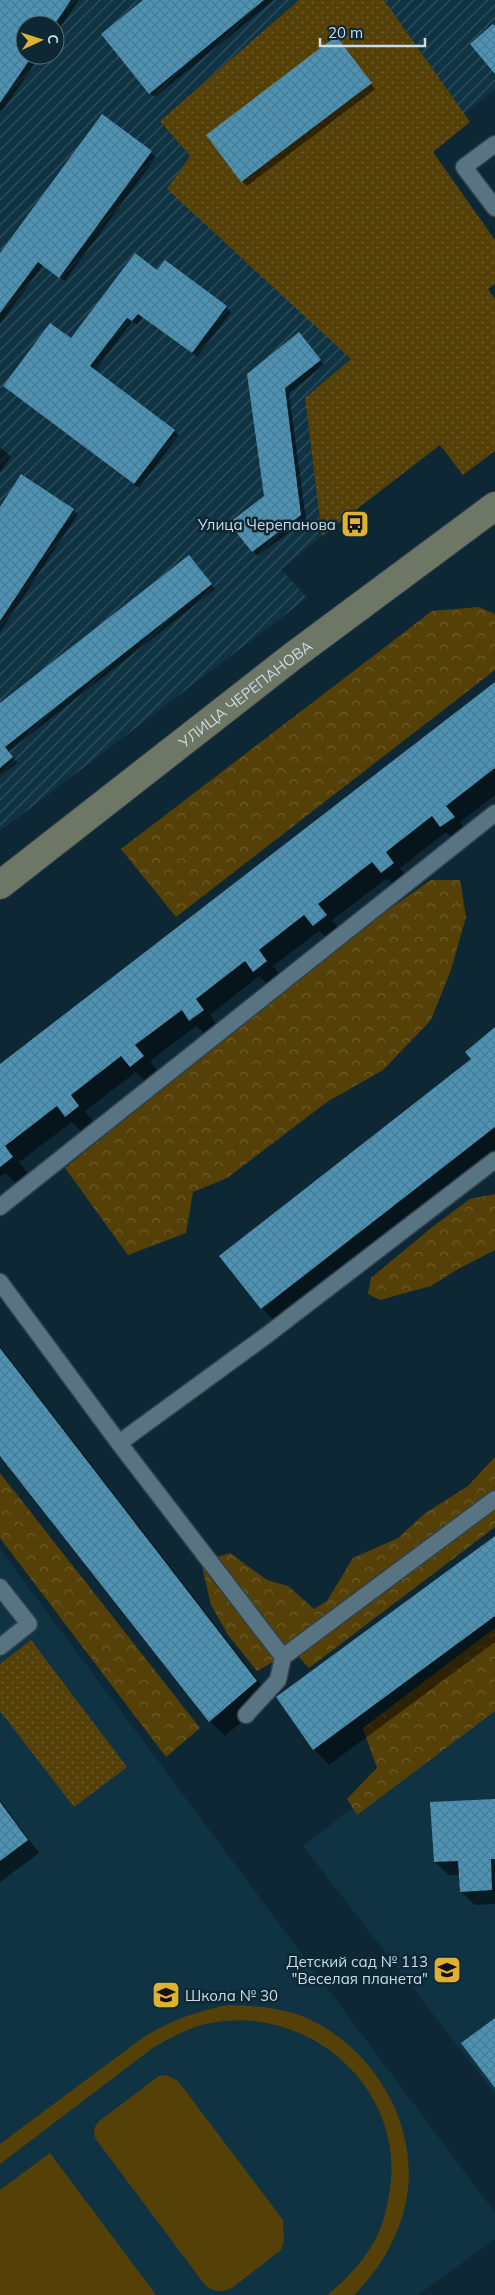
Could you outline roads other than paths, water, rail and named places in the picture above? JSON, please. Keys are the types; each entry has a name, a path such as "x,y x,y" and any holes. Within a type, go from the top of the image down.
{"main road":[{"name":"УЛИЦА ЧЕРЕПАНОВА","path":"0,885 293,656 495,506"}],"lane":[{"path":"495,144 464,166 495,208"},
{"path":"0,1207 495,813"},
{"path":"118,1443 267,1335 495,1160"},
{"path":"0,1282 118,1443 283,1657"},
{"path":"246,1715 278,1680 283,1657 495,1499"},
{"path":"0,1587 29,1624 0,1647"}],"place":[{"name":"Улица Черепанова","path":"355,524"},
{"name":"Детский сад № 113 \"Веселая планета\"","path":"447,1970"},
{"name":"Школа № 30","path":"166,1995"}]}
